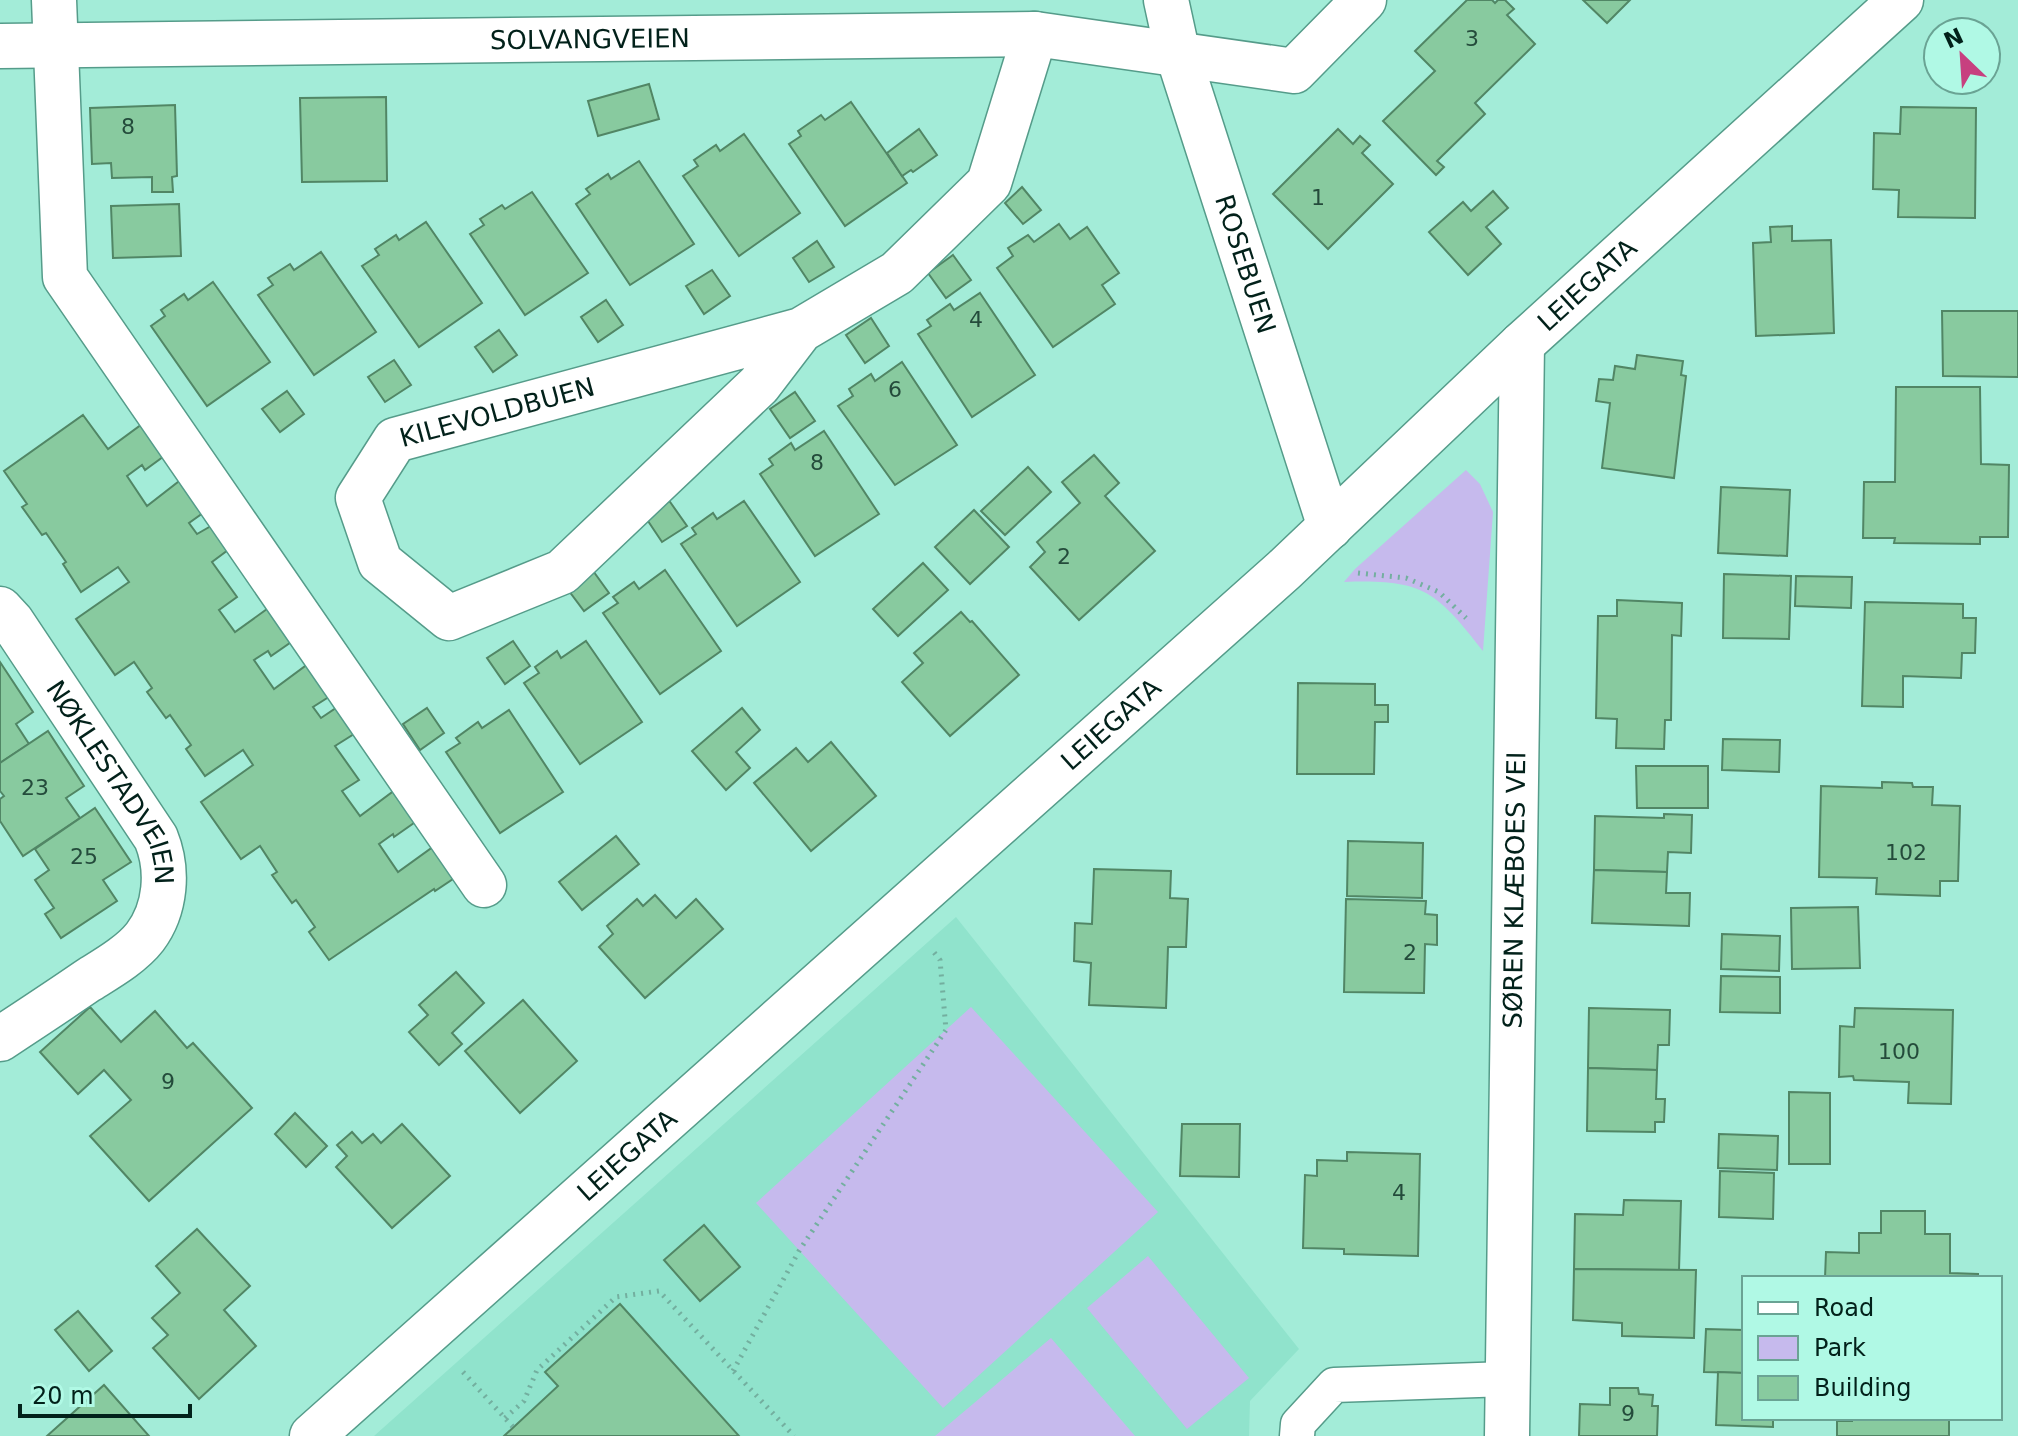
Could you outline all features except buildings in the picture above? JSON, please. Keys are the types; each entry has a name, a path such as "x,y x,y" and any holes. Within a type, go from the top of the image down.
{"street":[{"path":"54,0 65,277 484,885"},
{"name":"ROSEBUEN","path":"1166,0 1178,55 1330,527"},
{"name":"SOLVANGVEIEN","path":"0,46 1035,34 1294,71 1364,0"},
{"name":"LEIEGATA","path":"312,1436 1330,527 1522,344 1901,0"},
{"name":"KILEVOLDBUEN","path":"801,330 759,385 562,572 449,618 380,562 358,498 395,440 801,330 897,273 989,183 1035,34"},
{"name":"SØREN KLÆBOES VEI","path":"1507,1436 1522,344"},
{"name":"NØKLESTADVEIEN","path":"0,609 12,622 156,838 163,854 164,894 144,938 114,963 0,1039"}],"lane":[{"path":"1297,1436 1298,1424 1334,1385 1507,1379"}],"path":[{"path":"1343,573 1406,578 1439,592 1469,621"},
{"path":"733,1371 799,1251 946,1030 940,960 931,949"},
{"path":"505,1418 524,1401 537,1370 616,1297 659,1291 794,1436"},
{"path":"463,1371 513,1427"}],"shaded area":[{"path":"956,917 1299,1349 1250,1401 1249,1436 374,1436"}],"green space":[{"path":"1466,470 1480,484 1493,512 1483,651 1453,614 1426,593 1392,583 1344,582"},
{"path":"971,1007 1158,1212 943,1408 756,1203"},
{"path":"1148,1256 1249,1378 1187,1429 1087,1308"},
{"path":"1051,1338 1135,1436 935,1436"}]}
